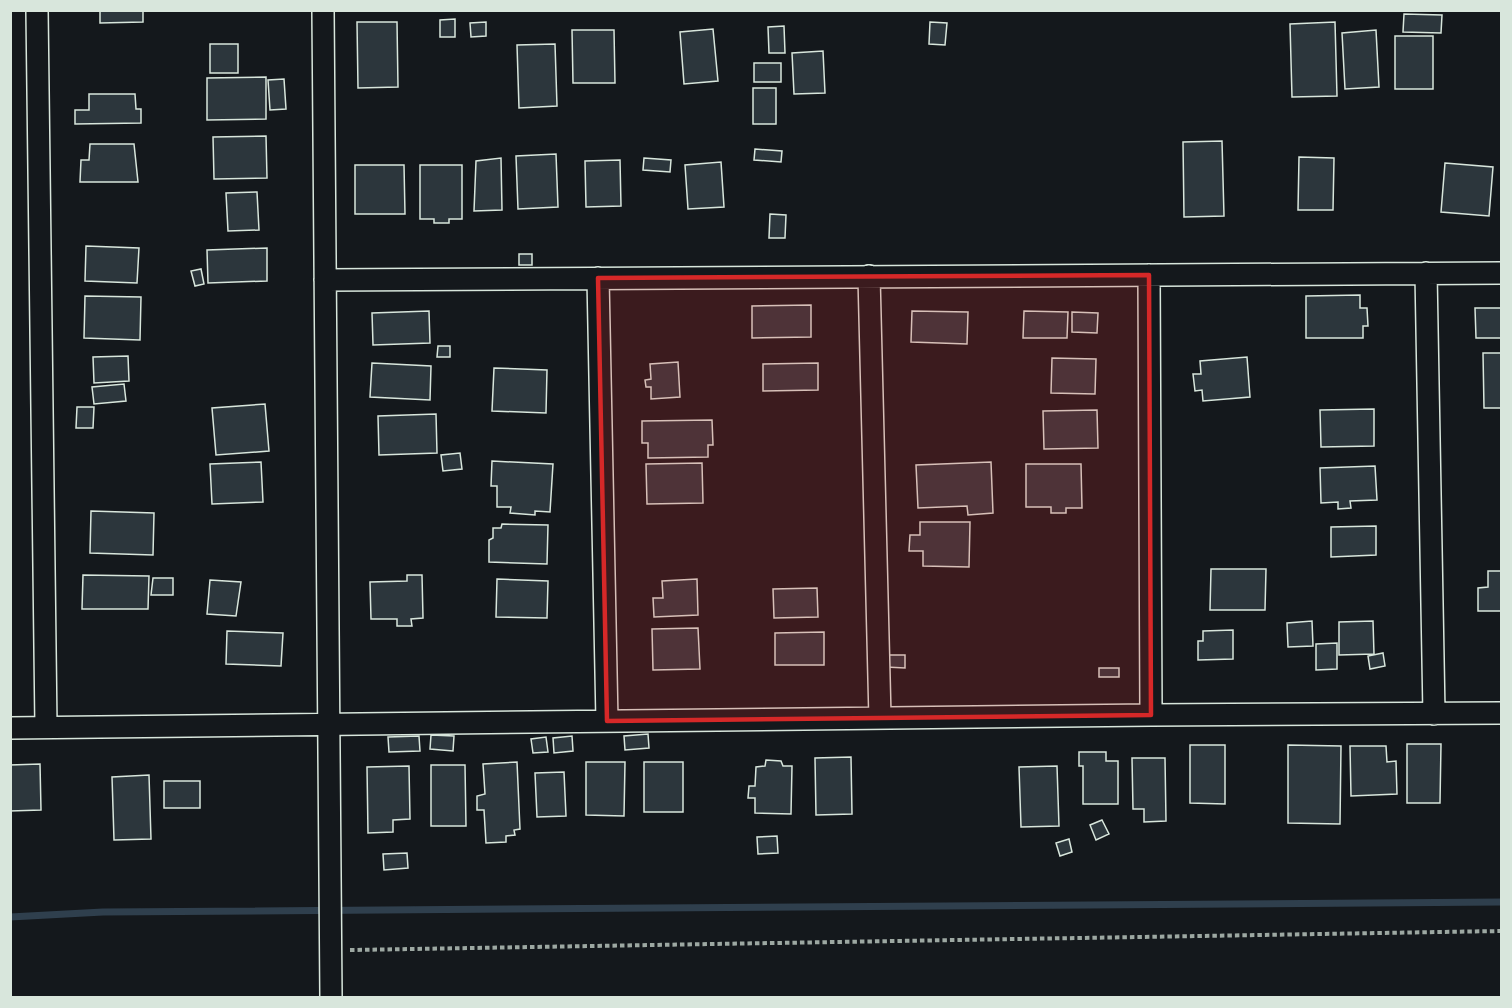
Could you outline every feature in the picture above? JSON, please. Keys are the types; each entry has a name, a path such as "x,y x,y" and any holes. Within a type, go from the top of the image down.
{"street":[{"path":"37,10 46,727"},
{"path":"323,10 331,998"},
{"path":"1426,273 1434,714"},
{"path":"325,280 1502,273"},
{"path":"1149,275 1151,715"},
{"path":"869,276 880,718"},
{"path":"598,278 607,721"},
{"path":"10,728 1502,713"}],"path":[{"path":"330,950 1502,931"}],"highlighted area":[{"path":"1149,275 1151,715 607,721 598,278"}],"building":[{"path":"100,10 143,10 143,22 100,23"},
{"path":"1404,14 1442,15 1441,33 1403,32"},
{"path":"455,19 455,37 440,37 440,20"},
{"path":"357,22 397,22 398,87 358,88"},
{"path":"486,22 486,36 471,37 470,23"},
{"path":"930,22 947,23 945,45 929,44"},
{"path":"1335,22 1337,96 1292,97 1290,24"},
{"path":"784,26 785,53 769,53 768,27"},
{"path":"713,29 718,81 684,84 680,32"},
{"path":"572,30 614,30 615,83 573,83"},
{"path":"1376,30 1379,87 1345,89 1342,33"},
{"path":"1395,36 1433,36 1433,89 1395,89"},
{"path":"210,44 238,44 238,73 210,73"},
{"path":"555,44 557,106 519,108 517,45"},
{"path":"823,51 825,93 794,94 792,53"},
{"path":"754,63 781,63 781,82 754,82"},
{"path":"266,77 266,119 207,120 207,78"},
{"path":"284,79 286,109 270,110 268,80"},
{"path":"753,88 776,88 776,124 753,124"},
{"path":"89,94 135,94 136,109 141,109 141,123 75,124 75,110 89,110"},
{"path":"266,136 267,178 214,179 213,137"},
{"path":"1222,141 1224,216 1184,217 1183,142"},
{"path":"90,144 134,144 138,182 80,182 81,160 89,160"},
{"path":"755,149 782,151 781,162 754,160"},
{"path":"556,154 558,207 518,209 516,156"},
{"path":"1299,157 1334,158 1333,210 1298,210"},
{"path":"501,158 502,210 474,211 476,161"},
{"path":"644,158 671,160 670,172 643,170"},
{"path":"620,160 621,206 586,207 585,161"},
{"path":"721,162 724,207 688,209 685,165"},
{"path":"1445,163 1493,167 1489,216 1441,212"},
{"path":"355,165 404,165 405,214 355,214"},
{"path":"420,165 462,165 462,219 449,219 449,223 434,223 434,219 420,219"},
{"path":"257,192 259,230 228,231 226,193"},
{"path":"770,214 786,215 785,238 769,238"},
{"path":"86,246 139,248 137,283 85,281"},
{"path":"267,248 267,281 208,283 207,250"},
{"path":"519,254 532,254 532,265 519,265"},
{"path":"201,269 204,284 195,286 191,271"},
{"path":"1360,295 1360,308 1367,308 1368,326 1363,326 1363,338 1306,338 1306,296"},
{"path":"85,296 141,297 140,340 84,338"},
{"path":"811,305 811,337 752,338 752,306"},
{"path":"1475,308 1502,308 1502,338 1476,338"},
{"path":"429,311 430,343 373,345 372,313"},
{"path":"912,311 968,312 967,344 911,342"},
{"path":"1024,311 1068,312 1067,338 1023,338"},
{"path":"1072,312 1098,313 1097,333 1072,332"},
{"path":"438,346 450,346 450,357 437,357"},
{"path":"1483,353 1502,353 1502,408 1484,408"},
{"path":"128,356 129,381 94,383 93,357"},
{"path":"1247,357 1250,397 1203,401 1202,390 1195,391 1193,374 1201,374 1200,361"},
{"path":"1052,358 1096,359 1095,394 1051,393"},
{"path":"678,362 680,397 651,399 651,387 646,387 645,380 651,379 650,364"},
{"path":"372,363 431,366 430,400 370,397"},
{"path":"818,363 818,390 763,391 763,364"},
{"path":"494,368 547,370 546,413 492,411"},
{"path":"124,384 126,401 94,404 92,387"},
{"path":"265,404 269,451 216,455 212,408"},
{"path":"77,407 94,407 93,428 76,428"},
{"path":"1374,409 1374,446 1321,447 1320,410"},
{"path":"1097,410 1098,448 1044,449 1043,411"},
{"path":"436,414 437,453 379,455 378,416"},
{"path":"712,420 713,445 708,445 708,457 648,458 648,443 642,443 642,421"},
{"path":"460,453 462,469 443,471 441,455"},
{"path":"492,461 553,464 550,512 535,511 535,515 510,513 511,507 497,507 497,486 491,486"},
{"path":"261,462 263,502 212,504 210,464"},
{"path":"991,462 993,513 968,515 967,506 918,508 916,465"},
{"path":"702,463 703,503 647,504 646,464"},
{"path":"1026,464 1081,464 1082,508 1066,508 1066,513 1051,513 1051,507 1026,507"},
{"path":"1375,466 1377,500 1350,501 1351,508 1338,509 1338,502 1321,503 1320,468"},
{"path":"91,511 154,513 153,555 90,553"},
{"path":"920,522 970,522 969,567 923,566 923,551 909,551 910,535 920,535"},
{"path":"502,524 548,525 547,564 489,562 489,540 493,538 493,528 501,528"},
{"path":"1376,526 1376,555 1331,557 1331,527"},
{"path":"1211,569 1266,569 1265,610 1210,610"},
{"path":"1488,571 1502,571 1502,611 1478,611 1478,588 1488,587"},
{"path":"83,575 149,576 148,609 82,609"},
{"path":"407,575 422,575 423,618 411,619 412,626 397,626 397,619 371,619 370,582 407,581"},
{"path":"153,578 173,578 173,595 151,595"},
{"path":"497,579 548,581 547,618 496,617"},
{"path":"697,579 698,615 654,617 653,598 663,598 662,581"},
{"path":"210,580 241,582 236,616 207,614"},
{"path":"817,588 818,617 774,618 773,589"},
{"path":"1312,621 1313,646 1288,647 1287,623"},
{"path":"1373,621 1374,654 1339,655 1339,622"},
{"path":"698,628 700,669 653,670 652,629"},
{"path":"1233,630 1233,659 1198,660 1198,641 1203,641 1203,631"},
{"path":"227,631 283,633 281,666 226,664"},
{"path":"824,632 824,665 775,665 775,633"},
{"path":"1337,643 1337,669 1316,670 1316,644"},
{"path":"1383,653 1385,666 1370,669 1368,656"},
{"path":"887,655 905,655 905,668 886,667"},
{"path":"1099,668 1119,668 1119,677 1099,677"},
{"path":"648,734 649,748 625,750 624,736"},
{"path":"431,735 454,736 453,751 430,749"},
{"path":"419,736 420,751 389,752 388,737"},
{"path":"572,736 573,751 554,753 553,738"},
{"path":"546,737 548,752 533,753 531,739"},
{"path":"1407,744 1441,744 1440,803 1407,803"},
{"path":"1190,745 1225,745 1225,804 1190,803"},
{"path":"1288,745 1341,746 1340,824 1288,823"},
{"path":"1350,746 1386,746 1387,762 1396,761 1397,794 1351,796"},
{"path":"1079,752 1106,752 1106,761 1118,761 1118,804 1083,804 1083,766 1079,766"},
{"path":"851,757 852,814 816,815 815,758"},
{"path":"1132,758 1165,758 1166,821 1144,822 1144,809 1133,809"},
{"path":"766,760 781,761 783,766 792,766 791,814 755,813 755,798 748,798 749,786 755,786 756,767 765,766"},
{"path":"517,762 520,829 514,830 515,835 506,836 506,842 486,843 484,810 477,810 477,796 485,794 483,764"},
{"path":"586,762 625,762 624,816 586,815"},
{"path":"644,762 683,762 683,812 644,812"},
{"path":"40,764 41,810 10,811 10,765"},
{"path":"431,765 465,765 466,826 431,826"},
{"path":"409,766 410,819 393,820 393,832 368,833 367,767"},
{"path":"1057,766 1059,826 1021,827 1019,767"},
{"path":"564,772 566,816 537,817 535,773"},
{"path":"149,775 151,839 114,840 112,777"},
{"path":"164,781 200,781 200,808 164,808"},
{"path":"1102,820 1109,834 1096,840 1090,825"},
{"path":"777,836 778,853 758,854 757,837"},
{"path":"1069,839 1072,852 1060,856 1056,843"},
{"path":"407,853 408,868 384,870 383,854"}],"waterway":[{"path":"10,917 103,912 1502,902"}]}
